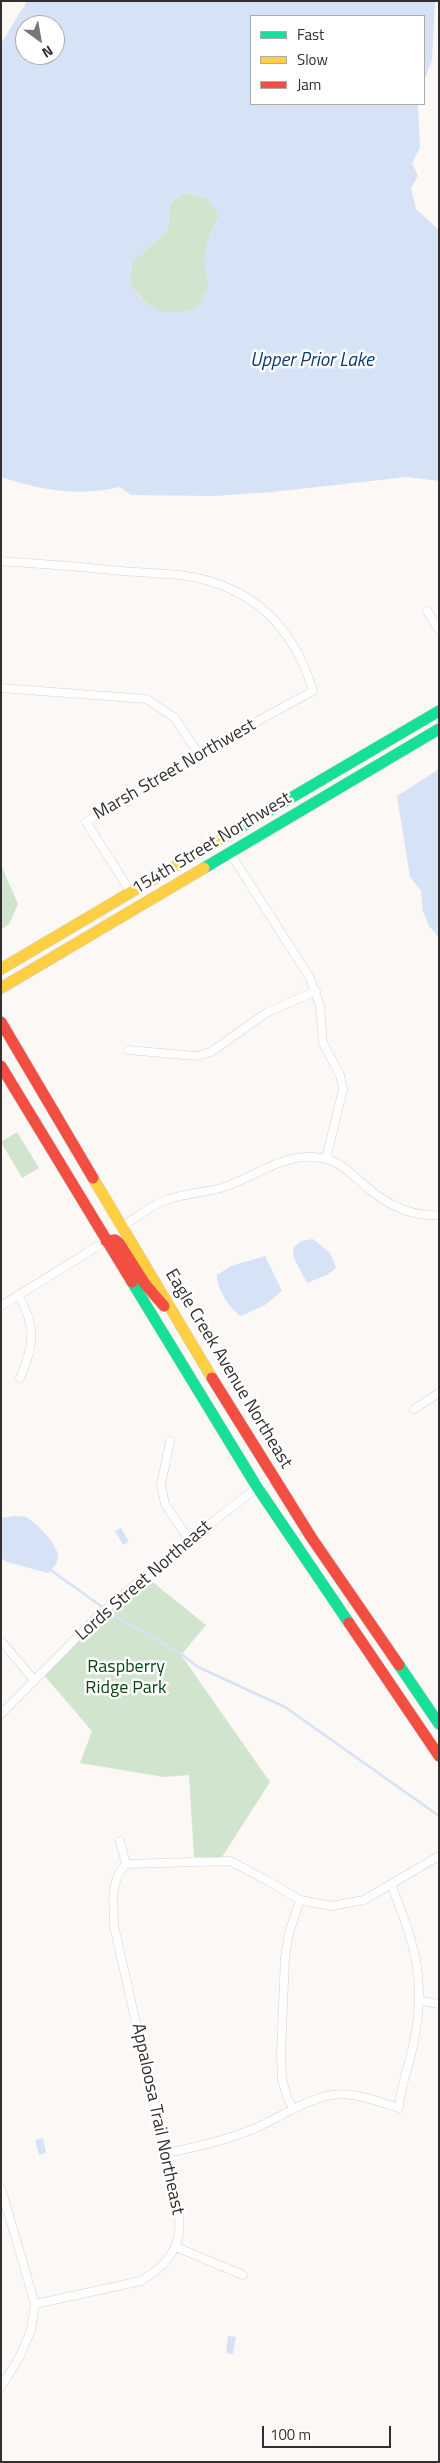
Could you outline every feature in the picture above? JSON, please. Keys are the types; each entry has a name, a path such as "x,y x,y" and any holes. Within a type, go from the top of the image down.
{"main road":[{"name":"154th Street Northwest","path":"1,969 132,894 439,711"},
{"name":"154th Street Northwest","path":"1,988 439,729"},
{"name":"Eagle Creek Avenue Northeast","path":"1,1022 272,1476 439,1724"},
{"name":"Eagle Creek Avenue Northeast","path":"1,1066 257,1487 439,1756"},
{"path":"106,1241 115,1240 120,1244 152,1294 176,1318"}],"street":[{"name":"Marsh Street Northwest","path":"1,561 187,576 218,584 260,605 287,633 305,663 313,691 198,753 86,822 132,894"},
{"path":"428,611 439,630"},
{"path":"1,688 146,700 174,717 198,753"},
{"path":"230,853 310,978 316,991 320,1006 323,1043 340,1075 343,1089 326,1159"},
{"path":"128,1050 196,1056 211,1052 266,1013 316,991"},
{"path":"122,1226 162,1202 244,1181 279,1162 306,1157 326,1159 348,1170 394,1207 429,1216 439,1215"},
{"path":"1,1306 106,1241"},
{"path":"18,1295 28,1312 32,1326 28,1359 20,1378"},
{"path":"414,1409 439,1393"},
{"path":"170,1441 161,1485 165,1504 189,1540"},
{"name":"Lords Street Northeast","path":"1,1714 102,1612 189,1540 272,1476"},
{"path":"1,1641 35,1681"},
{"path":"120,1841 126,1864 230,1861 300,1900 330,1906 364,1900 392,1886 439,1856"},
{"name":"Appaloosa Trail Northeast","path":"126,1864 117,1873 113,1890 114,1926 166,2153 178,2214 180,2230 176,2247"},
{"path":"166,2153 218,2143 257,2127 293,2108 332,2095 360,2096 399,2108 400,2088 410,2064 421,2001 413,1942 392,1886"},
{"path":"293,2108 287,2097 282,2079 281,2055 285,1957 289,1933 300,1900"},
{"path":"421,2001 439,2004"},
{"path":"1,2188 35,2304 31,2330 19,2358 1,2387"},
{"path":"35,2304 141,2281 156,2272 176,2247 243,2275"}],"green space":[{"path":"183,193 207,198 220,216 207,243 205,266 209,288 197,308 166,313 152,308 130,286 132,262 168,230 170,204"},
{"path":"1,865 18,904 9,924 1,930"},
{"path":"17,1132 39,1168 22,1178 1,1142"},
{"name":"Raspberry Ridge Park","path":"145,1576 206,1625 181,1655 270,1782 222,1857 194,1857 189,1775 164,1777 80,1763 92,1731 42,1673"}],"water":[{"name":"Upper Prior Lake","path":"27,1 435,1 432,60 425,78 425,15 250,15 250,105 418,105 420,148 412,163 418,176 411,188 416,209 439,230 439,481 407,477 272,492 215,496 131,495 120,487 74,492 45,489 1,477 1,44 15,21 15,65 65,65 65,15 19,15","holes":["183,193 207,198 220,216 207,244 205,266 209,288 197,308 166,312 159,311 145,303 130,286 132,262 168,230 170,204"]},
{"path":"439,769 439,938 429,926 423,911 421,891 410,877 397,796"},
{"path":"313,1239 330,1253 336,1268 327,1275 307,1283 294,1258 293,1248 301,1241"},
{"path":"265,1256 282,1291 265,1305 241,1316 232,1309 224,1298 217,1275 231,1266"},
{"path":"26,1517 30,1520 46,1534 57,1551 58,1559 55,1566 48,1573 7,1562 1,1558 1,1518"},
{"path":"121,1528 129,1542 123,1545 115,1531"},
{"path":"43,2138 46,2153 39,2155 35,2140"},
{"path":"228,2336 236,2337 233,2354 226,2353"}],"waterway":[{"path":"49,1569 118,1618 181,1654 198,1667 285,1707 439,1816"}],"traffic: fast":[{"path":"238,829 439,711"},
{"path":"204,868 439,729"},
{"path":"132,1282 257,1487 349,1623"},
{"path":"399,1665 439,1724"}],"traffic: slow":[{"path":"1,969 238,829"},
{"path":"1,988 204,868"},
{"path":"93,1178 212,1378"}],"traffic: jam":[{"path":"1,1022 93,1178"},
{"path":"1,1066 132,1282"},
{"path":"106,1241 115,1240 119,1243 145,1284 164,1306"},
{"path":"212,1378 311,1537 399,1665"},
{"path":"349,1623 439,1756"}]}
